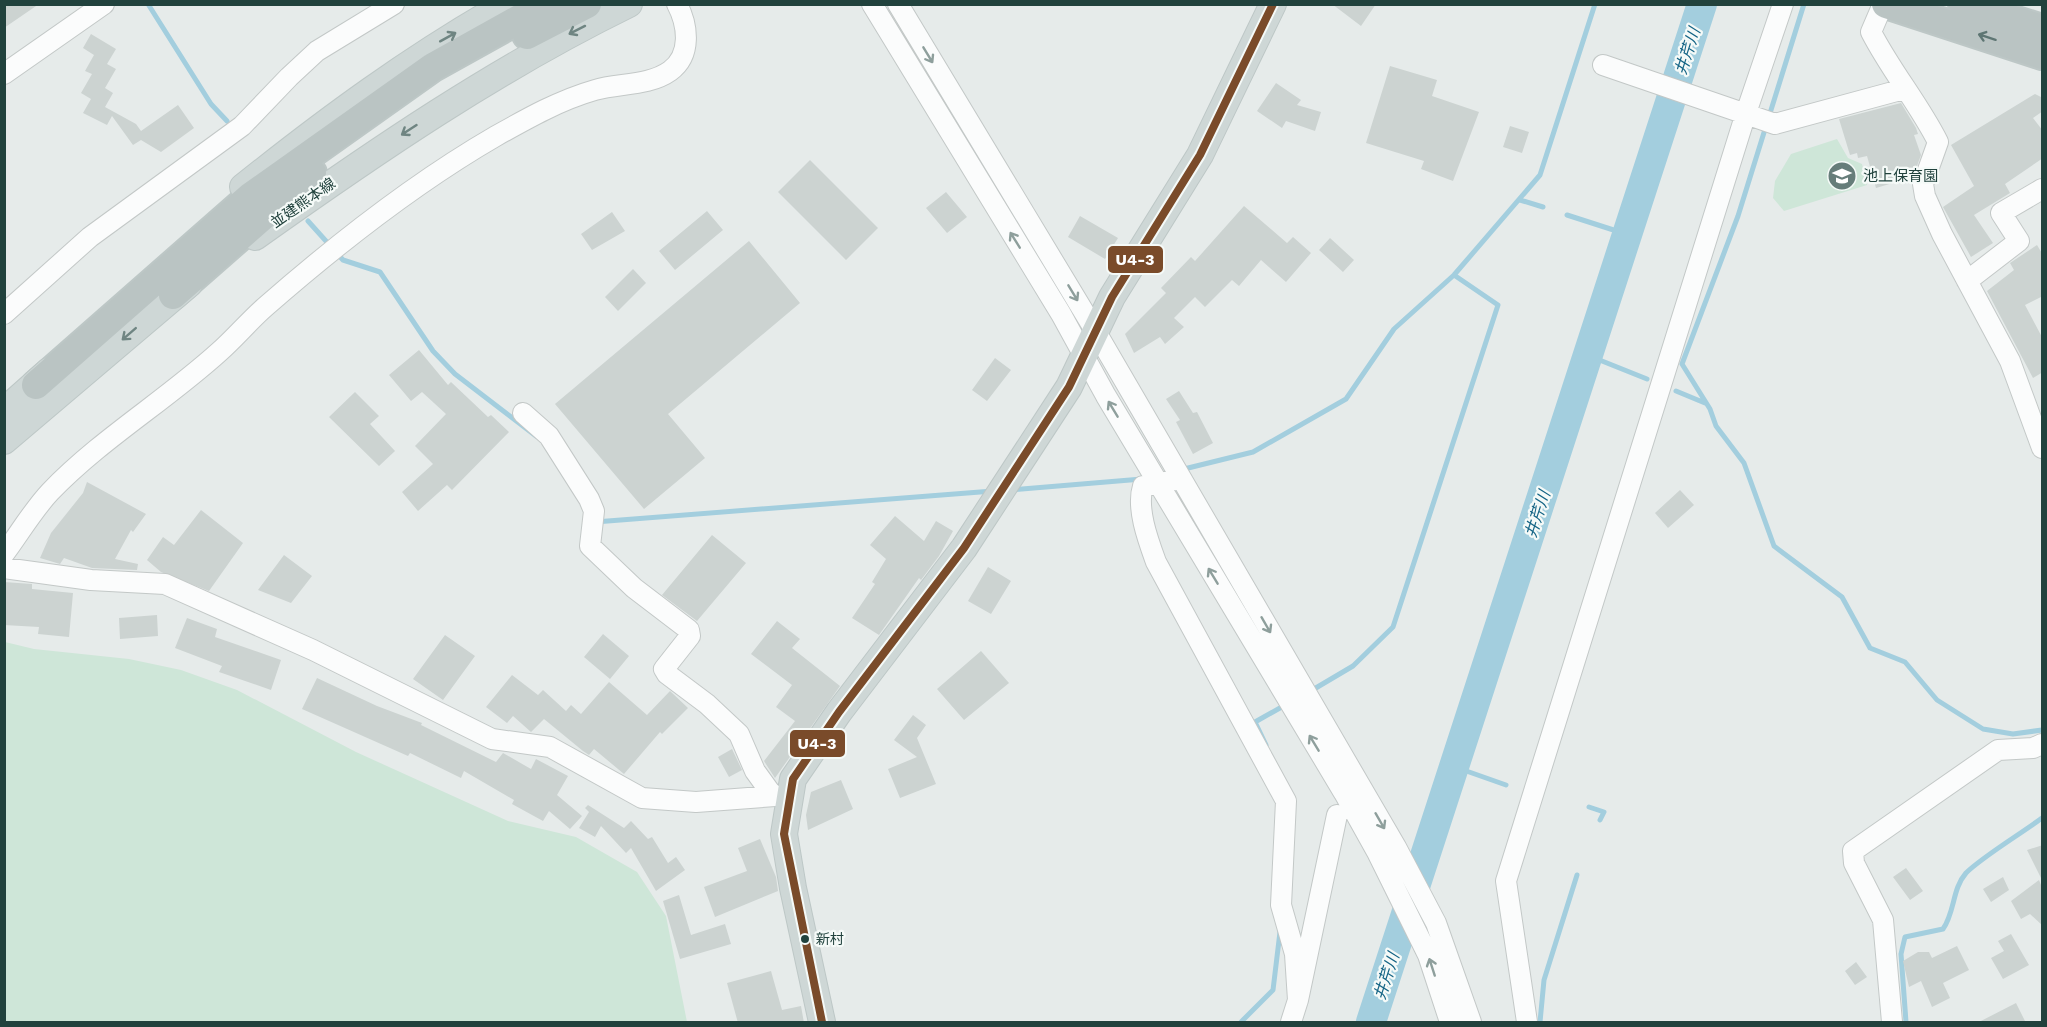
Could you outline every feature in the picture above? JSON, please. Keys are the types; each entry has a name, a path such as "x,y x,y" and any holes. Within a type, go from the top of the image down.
{"highway":[{"path":"36,385 250,197 372,108 433,67 546,4"},
{"path":"1884,4 2043,55"},
{"path":"1963,4 2043,29"},
{"path":"173,296 256,220 333,156 382,121 503,47 582,7"}],"main road":[{"path":"4,411 36,385 217,208 351,103 438,43 506,4"},
{"name":"並建熊本線","path":"4,441 173,296 381,148 484,82 576,30 629,4"},
{"path":"822,1023 793,888 784,834 781,796 807,756 994,505 1069,387 1112,297 1200,155 1273,4"}],"street":[{"path":"4,74 104,4"},
{"path":"4,314 90,237 242,126 288,77 317,51 394,4"},
{"path":"4,554 49,493 96,450 219,352 263,309 341,242 410,192 494,137 561,101 598,89 656,80 672,69 682,54 687,37 685,20 677,4"},
{"path":"872,4 1061,314 1083,357 1344,793 1378,854 1428,955 1450,1023"},
{"path":"898,4 1096,332 1351,770 1436,923 1469,1016"},
{"path":"1527,1023 1506,881 1744,112 1783,4"},
{"path":"1884,4 1871,32 1904,89 1928,122 1938,142 1923,184 1924,196 2010,361 2043,448"},
{"path":"1604,65 1775,124 1904,89"},
{"path":"1967,281 2019,241 2001,213 2043,189"},
{"path":"523,414 549,436 589,499 594,511 590,546 634,588 689,630 690,636 664,669 666,674 707,704 739,734 755,771 781,796"},
{"path":"1181,478 1143,486 1141,494 1147,539 1156,562 1286,801 1281,904 1295,954 1298,1000"},
{"path":"4,568 91,580 165,584 313,650 492,739 550,747 642,798 696,802 781,796"},
{"path":"1892,1023 1883,920 1854,863 1853,851 1998,750 2038,746"},
{"path":"1291,1023 1298,1000 1337,815"}],"green space":[{"path":"1837,139 1848,158 1862,164 1867,185 1784,211 1773,198 1775,181 1791,154"},
{"path":"5,642 34,649 129,659 181,670 237,690 356,752 508,821 576,837 637,872 666,916 687,1022 5,1022"}],"building":[{"path":"4,4 39,4 4,28"},
{"path":"1332,4 1376,4 1361,26"},
{"path":"91,34 116,49 107,64 116,69 105,88 113,93 105,107 136,124 141,131 178,105 194,128 161,152 141,140 133,145 112,116 107,125 83,113 91,99 81,93 92,74 85,71 94,55 83,48"},
{"path":"1390,66 1437,80 1432,96 1479,112 1453,181 1421,169 1424,161 1366,143"},
{"path":"1276,83 1301,100 1297,105 1321,112 1315,131 1286,121 1282,128 1257,111"},
{"path":"2035,94 2043,98 2043,111 2033,118 2043,131 2043,158 2005,184 2010,193 1974,215 1993,243 1971,257 1943,207 1974,186 1951,145"},
{"path":"1901,103 1916,128 1918,134 1914,135 1921,155 1913,177 1876,188 1867,156 1858,158 1857,153 1850,155 1839,119"},
{"path":"1510,126 1529,132 1522,153 1503,147"},
{"path":"810,160 878,228 846,260 778,192"},
{"path":"946,192 967,217 947,233 926,208"},
{"path":"1244,206 1287,243 1293,237 1311,253 1286,282 1261,260 1239,286 1232,280 1205,307 1195,297 1174,318 1184,327 1165,344 1160,337 1134,353 1125,334 1166,293 1161,288 1191,257 1195,261"},
{"path":"707,211 723,230 675,270 659,251"},
{"path":"612,212 625,231 592,250 581,234"},
{"path":"1080,216 1118,238 1105,259 1068,237"},
{"path":"1330,238 1354,260 1343,272 1319,250"},
{"path":"749,241 800,303 668,414 705,458 644,509 555,404"},
{"path":"2037,245 2043,255 2043,296 2025,305 2043,339 2043,372 2033,378 1987,291 2014,270 2010,263"},
{"path":"633,269 646,283 618,311 605,297"},
{"path":"419,350 448,385 451,382 488,417 491,415 509,432 452,490 447,485 418,511 402,492 433,464 415,446 446,414 422,392 411,401 389,375"},
{"path":"995,358 1011,370 987,401 972,390"},
{"path":"1179,391 1193,413 1197,412 1213,443 1193,454 1176,422 1180,420 1166,399"},
{"path":"355,392 379,416 370,424 395,451 379,466 329,417"},
{"path":"87,482 146,514 133,532 131,530 115,559 138,564 137,570 92,568 64,558 60,564 40,558 51,533 83,493"},
{"path":"1680,490 1694,505 1668,528 1655,513"},
{"path":"201,510 243,543 209,591 161,572 147,560 163,537 174,545"},
{"path":"895,516 924,541 936,521 953,531 939,556 921,580 919,578 879,635 852,618 875,584 872,582 886,559 870,545"},
{"path":"712,535 746,563 697,621 662,595"},
{"path":"284,555 312,576 291,603 258,590"},
{"path":"988,567 1011,581 991,614 968,601"},
{"path":"4,582 32,584 32,589 73,593 69,637 38,634 39,627 4,625"},
{"path":"157,615 158,636 120,639 119,618"},
{"path":"187,618 217,629 215,637 281,660 271,690 219,672 222,666 175,648"},
{"path":"777,621 800,639 792,648 840,686 775,778 764,761 795,721 776,707 792,685 751,654"},
{"path":"603,634 629,656 610,679 584,657"},
{"path":"445,635 475,656 443,700 413,679"},
{"path":"981,651 1009,683 964,720 937,689"},
{"path":"512,675 538,695 543,690 566,711 571,705 581,714 609,682 647,715 670,691 688,708 662,734 660,732 624,774 594,749 589,755 583,751 544,719 531,732 513,716 507,723 486,707"},
{"path":"317,678 377,706 422,723 421,725 496,762 503,753 531,769 536,759 568,776 557,795 582,816 570,829 549,811 543,821 512,804 514,800 464,771 461,778 410,753 408,756 302,709"},
{"path":"913,715 926,725 917,738 936,784 900,798 888,769 917,757 894,740"},
{"path":"732,749 742,770 729,777 718,757"},
{"path":"841,780 853,809 808,830 806,815 811,792"},
{"path":"588,805 624,828 631,821 648,839 652,837 668,863 676,857 685,870 656,891 631,848 626,853 601,826 595,837 579,828 589,812 585,808"},
{"path":"760,839 776,877 778,891 715,917 704,887 747,871 738,848"},
{"path":"2043,845 2043,882 2027,850"},
{"path":"1906,868 1923,891 1910,900 1893,877"},
{"path":"2003,877 2009,890 1991,902 1983,889"},
{"path":"2039,880 2043,890 2043,926 2030,914 2021,919 2011,901"},
{"path":"679,895 691,935 725,924 731,944 680,959 663,901"},
{"path":"2011,934 2029,965 2003,979 1991,958 2004,951 1998,941"},
{"path":"1957,946 1969,970 1943,983 1950,998 1932,1007 1921,981 1909,987 1903,961 1918,952 1929,952 1932,958"},
{"path":"1856,962 1867,977 1855,985 1845,971"},
{"path":"771,971 782,1010 801,1006 804,1023 738,1023 727,983"},
{"path":"2016,1003 2026,1023 1977,1023"}],"waterway":[{"path":"148,4 211,104 227,121"},
{"path":"1180,470 1253,452 1346,399 1394,329 1454,275 1540,175 1595,4"},
{"name":"井芹川","path":"1371,1022 1702,4"},
{"path":"1804,4 1738,216 1682,364 1710,409 1716,426 1744,463 1774,546 1842,597 1870,648 1905,662 1937,700 1983,729 2013,734 2042,730"},
{"path":"1520,200 1543,207"},
{"path":"1567,215 1626,234"},
{"path":"308,221 343,260 380,272 433,351 455,374 536,436"},
{"path":"1309,692 1353,666 1393,627 1498,305 1454,275"},
{"path":"1587,355 1647,379"},
{"path":"1676,391 1705,403"},
{"path":"1011,490 1142,479"},
{"path":"595,522 993,491"},
{"path":"1266,745 1255,722 1287,704"},
{"path":"1455,767 1506,785"},
{"path":"1589,807 1604,812 1600,820"},
{"path":"1906,1022 1901,954 1905,937 1943,929 1950,915 1958,886 1966,873 2042,818"},
{"path":"1540,1022 1544,980 1577,875"},
{"path":"1241,1022 1273,990 1280,932"}],"transit line":[{"name":"U4-3","path":"822,1022 784,834 793,779 839,712 964,548 1069,387 1112,297 1200,155 1273,4"}],"place":[{"name":"池上保育園","path":"1842,176"},
{"name":"新村","path":"805,939"}]}
